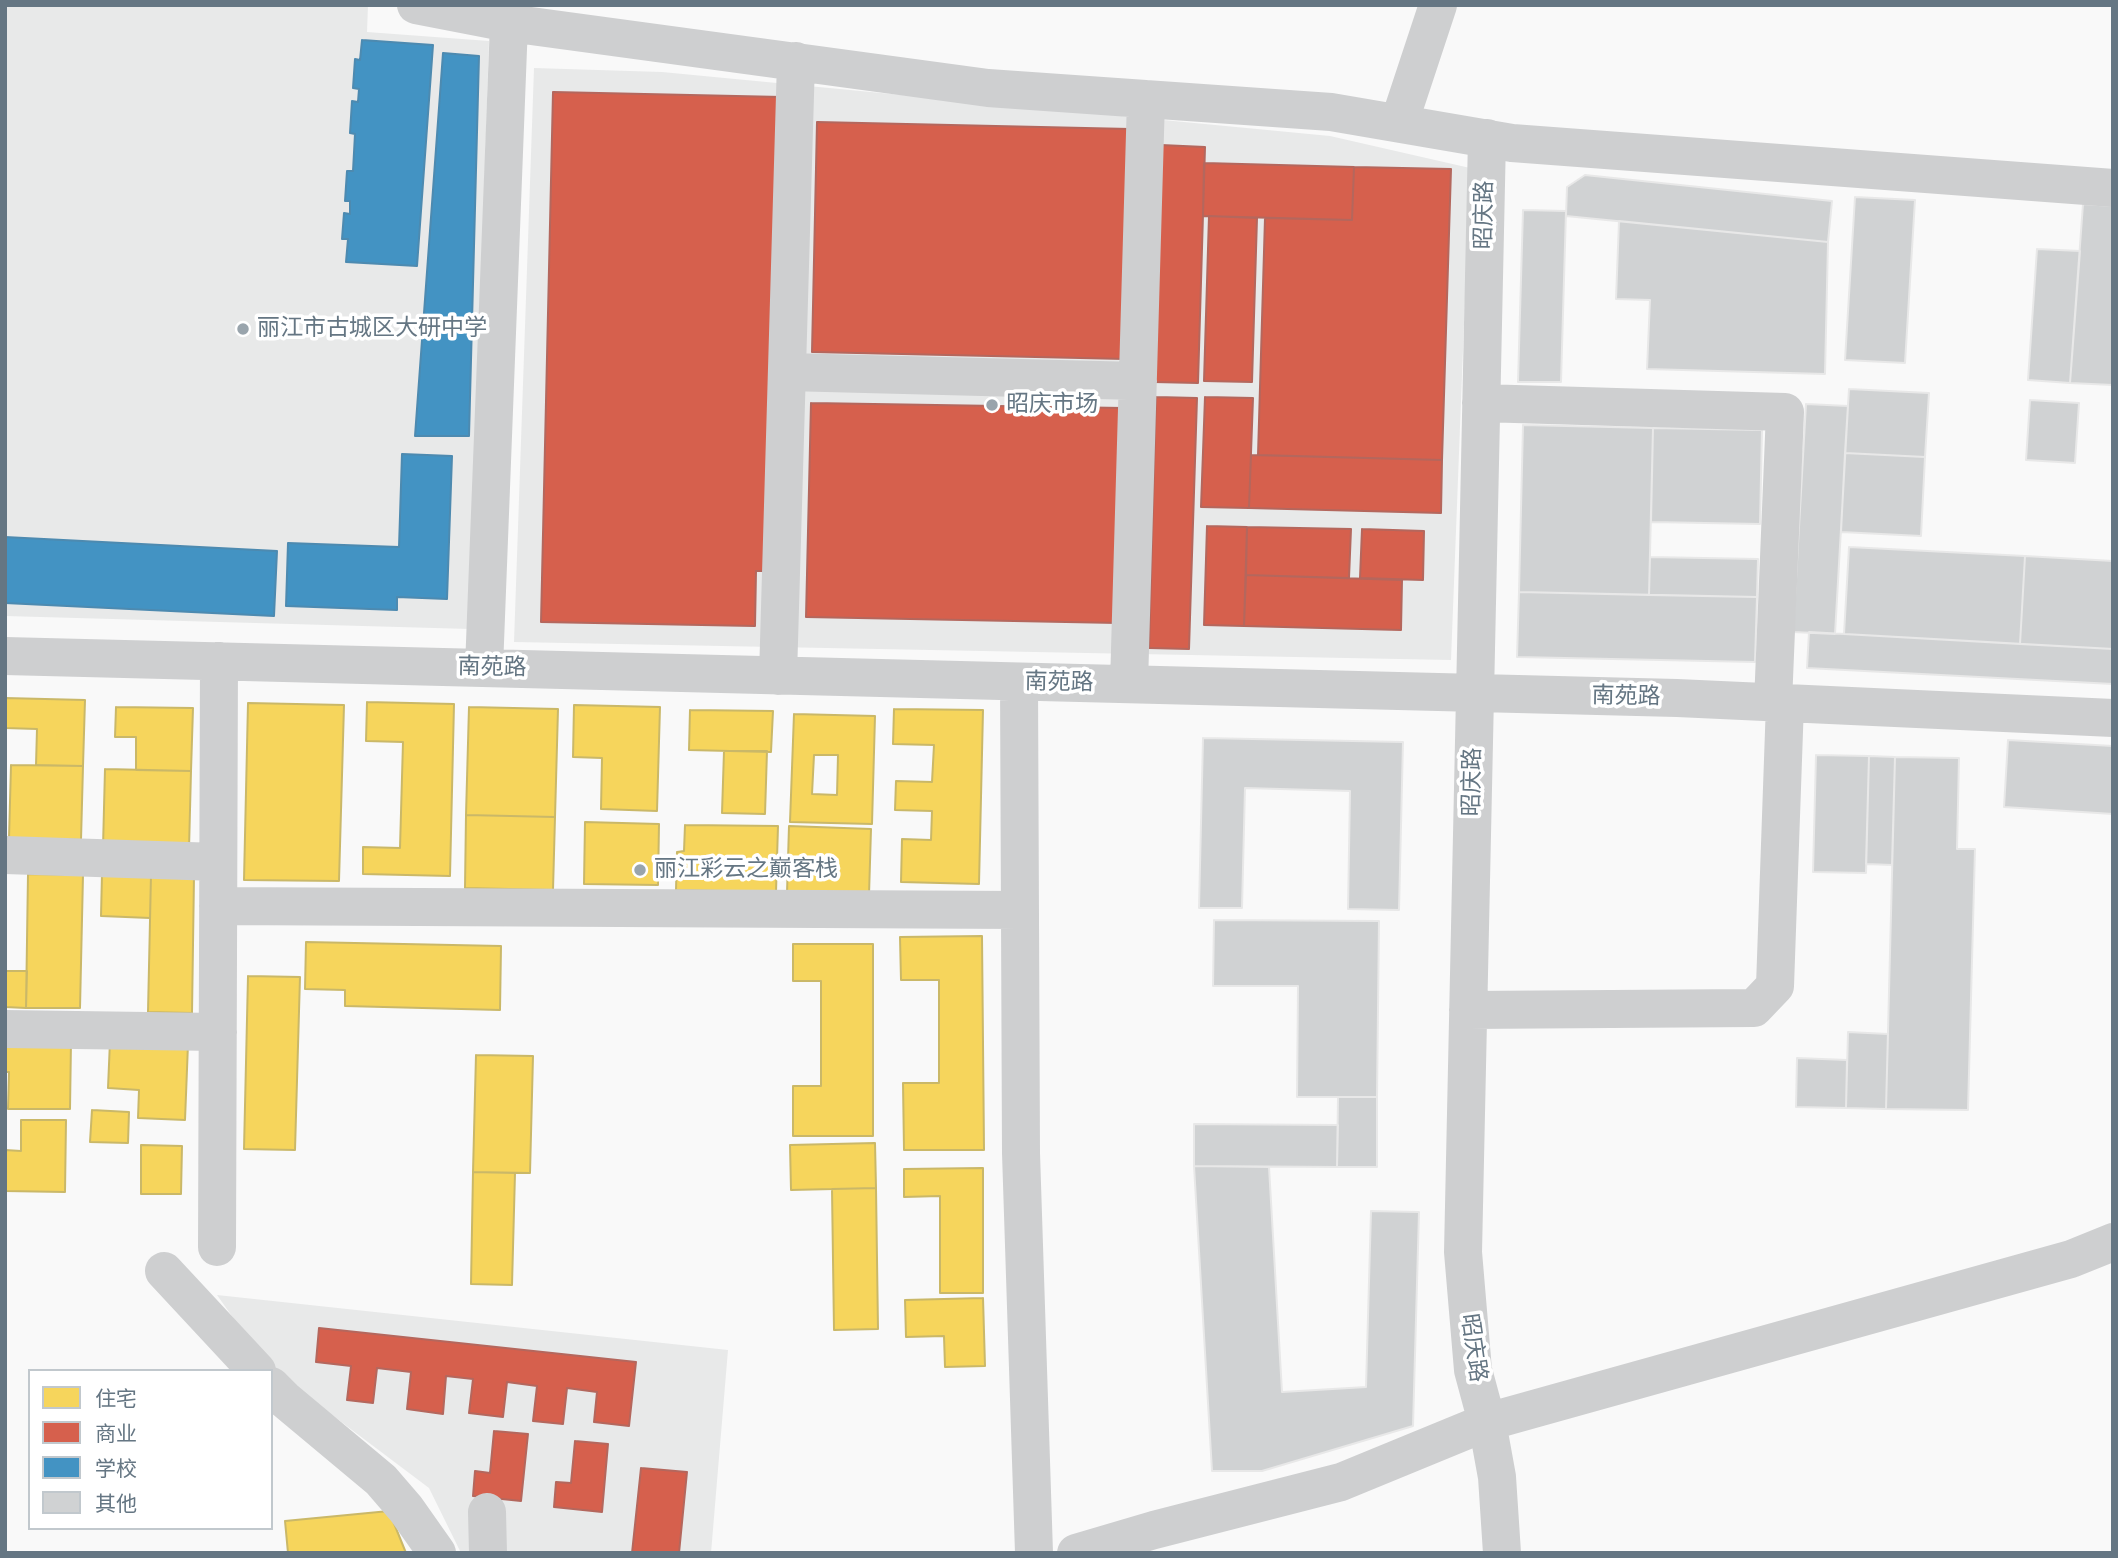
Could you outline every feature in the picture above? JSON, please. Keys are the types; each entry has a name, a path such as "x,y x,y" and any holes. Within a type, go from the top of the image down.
{"street":[{"path":"416,5 509,23 988,88 1331,112 1512,143 2113,188"},
{"path":"1386,121 1411,5"},
{"path":"1386,121 1438,5"},
{"path":"484,668 509,23"},
{"path":"778,676 796,61"},
{"path":"1129,684 1146,99"},
{"name":"昭庆路","path":"1487,138 1463,1252 1473,1370 1497,1477 1502,1553"},
{"path":"787,372 1138,381"},
{"path":"1468,1010 1754,1008 1775,986 1785,412 1481,402"},
{"name":"南苑路","path":"5,656 1475,693 2113,718"},
{"path":"217,1247 219,661"},
{"path":"1019,682 1021,1153 1034,1553"},
{"path":"5,855 218,862"},
{"path":"218,906 1020,910"},
{"path":"5,1029 218,1032"},
{"path":"1076,1553 1341,1482 1487,1423 2071,1259 2113,1242"},
{"path":"164,1271 255,1369"},
{"path":"273,1388 381,1480 414,1518 436,1553"},
{"path":"486,1512 488,1553"}],"shaded area":[{"name":"丽江市古城区大研中学","path":"5,5 368,5 367,32 489,41 470,629 5,616"},
{"name":"昭庆市场","path":"534,68 662,72 1330,136 1470,168 1451,660 514,642"},
{"path":"217,1295 728,1350 711,1553 461,1553 429,1488 267,1366"}],"building: 住宅":[{"path":"5,698 85,700 83,766 36,765 37,729 5,728"},
{"path":"367,702 454,704 450,876 363,874 363,847 400,848 403,742 366,741"},
{"path":"248,703 344,705 339,881 244,880"},
{"path":"574,705 660,707 657,811 601,809 602,758 573,757"},
{"path":"116,707 193,708 191,771 136,770 136,737 115,737"},
{"path":"469,707 558,709 555,817 466,815"},
{"path":"894,709 983,710 979,884 901,882 902,839 931,840 932,811 895,810 896,781 932,782 934,745 893,744"},
{"path":"690,710 773,711 771,752 689,750"},
{"path":"794,714 875,716 872,824 790,822","holes":["814,755 838,755 837,795 812,794"]},
{"path":"724,751 767,751 765,814 722,813"},
{"path":"11,765 83,766 81,840 9,838"},
{"path":"105,769 191,771 189,849 103,847"},
{"path":"466,815 555,817 553,890 465,888"},
{"path":"585,822 659,824 658,885 584,884"},
{"path":"685,825 778,826 776,892 676,890 677,852 684,851"},
{"path":"789,826 871,829 869,895 787,893"},
{"path":"28,874 83,875 80,1008 26,1008"},
{"path":"102,874 151,875 150,918 101,916"},
{"path":"151,875 194,876 192,1013 148,1012"},
{"path":"982,936 984,1150 904,1150 903,1083 939,1083 939,980 901,980 900,937"},
{"path":"306,942 501,946 500,1010 345,1006 345,990 305,989"},
{"path":"793,944 873,944 873,1136 793,1136 793,1086 821,1086 821,981 793,981"},
{"path":"5,971 27,971 26,1008 5,1007"},
{"path":"248,976 300,977 295,1150 244,1149"},
{"path":"5,1039 71,1041 70,1109 8,1109 9,1072 5,1072"},
{"path":"110,1041 188,1044 185,1120 138,1118 139,1090 108,1088"},
{"path":"476,1055 533,1056 530,1173 473,1172"},
{"path":"92,1110 129,1112 128,1143 90,1142"},
{"path":"21,1120 66,1120 65,1192 5,1191 5,1150 21,1151"},
{"path":"875,1143 876,1188 791,1190 790,1145"},
{"path":"141,1145 182,1146 181,1194 141,1194"},
{"path":"983,1168 983,1293 940,1293 940,1196 904,1197 904,1169"},
{"path":"473,1172 515,1173 512,1285 471,1284"},
{"path":"876,1188 878,1329 834,1330 832,1189"},
{"path":"983,1298 985,1366 945,1367 944,1336 906,1337 905,1300"},
{"path":"389,1511 406,1553 288,1553 285,1521"}],"building: 商业":[{"path":"553,92 782,97 771,571 756,571 755,626 541,622"},
{"path":"817,122 1130,129 1125,359 812,352"},
{"path":"1161,145 1205,147 1198,383 1154,382"},
{"path":"1204,163 1354,167 1352,220 1203,216"},
{"path":"1354,167 1451,169 1442,460 1258,455 1265,218 1352,220"},
{"path":"1209,216 1257,218 1252,382 1204,381"},
{"path":"1156,397 1197,398 1189,649 1149,648"},
{"path":"1205,397 1253,398 1249,508 1201,507"},
{"path":"811,403 1123,408 1118,623 806,617"},
{"path":"1251,455 1442,460 1441,513 1249,508"},
{"path":"1207,526 1247,527 1244,626 1204,625"},
{"path":"1247,527 1351,529 1349,578 1246,575"},
{"path":"1362,529 1424,531 1423,580 1360,578"},
{"path":"1246,575 1402,580 1401,630 1244,626"},
{"path":"319,1328 636,1362 629,1426 594,1422 597,1392 567,1388 563,1424 533,1421 537,1386 507,1382 503,1417 469,1413 473,1379 446,1376 443,1414 407,1409 411,1372 377,1368 373,1403 347,1400 351,1366 316,1362"},
{"path":"494,1431 528,1434 521,1501 473,1496 475,1471 490,1473"},
{"path":"575,1441 608,1444 602,1512 554,1507 556,1482 571,1483"},
{"path":"641,1468 687,1472 679,1553 632,1553"}],"building: 学校":[{"path":"362,40 433,45 417,266 346,262 348,239 342,239 344,213 350,214 350,201 345,201 347,171 353,171 355,134 350,133 352,101 358,102 359,89 353,88 355,59 360,60"},
{"path":"443,53 479,56 469,436 415,436"},
{"path":"402,454 452,456 447,599 397,597 397,610 286,606 288,543 399,547"},
{"path":"5,537 277,551 274,616 5,603"}],"building: 其他":[{"path":"1585,175 1832,201 1828,242 1566,216 1567,187"},
{"path":"1855,197 1915,200 1905,363 1845,360"},
{"path":"2083,204 2113,206 2113,385 2070,383"},
{"path":"1523,210 1566,211 1561,382 1518,382"},
{"path":"1619,221 1828,242 1825,374 1647,369 1650,300 1616,299"},
{"path":"2037,249 2080,251 2070,383 2028,380"},
{"path":"1849,389 1929,393 1925,457 1845,453"},
{"path":"2030,400 2079,403 2075,463 2026,460"},
{"path":"1806,404 1848,406 1835,634 1793,632"},
{"path":"1523,425 1653,428 1649,595 1519,592"},
{"path":"1653,428 1762,430 1760,524 1651,522"},
{"path":"1845,453 1925,457 1921,536 1841,532"},
{"path":"1849,547 2025,556 2020,644 1844,634"},
{"path":"2025,556 2113,561 2113,649 2020,644"},
{"path":"1650,557 1758,559 1757,597 1649,595"},
{"path":"1519,592 1757,597 1755,662 1517,657"},
{"path":"1809,632 2113,649 2113,684 1807,668"},
{"path":"1203,738 1403,742 1399,910 1348,909 1350,791 1245,788 1242,908 1199,908"},
{"path":"2008,740 2113,746 2113,814 2004,807"},
{"path":"1816,755 1869,756 1866,873 1813,872"},
{"path":"1869,756 1895,757 1892,865 1866,864"},
{"path":"1895,757 1959,758 1957,849 1975,849 1968,1110 1886,1109"},
{"path":"1214,920 1379,921 1377,1097 1297,1097 1298,986 1213,986"},
{"path":"1848,1032 1888,1034 1886,1109 1846,1108"},
{"path":"1797,1058 1847,1060 1846,1108 1796,1107"},
{"path":"1338,1097 1377,1097 1377,1167 1337,1167"},
{"path":"1194,1124 1338,1125 1337,1167 1194,1166"},
{"path":"1194,1166 1269,1167 1282,1392 1366,1387 1371,1211 1419,1212 1413,1426 1262,1471 1212,1471"}],"place":[{"name":"丽江市古城区大研中学","path":"243,329"},
{"name":"昭庆市场","path":"992,405"},
{"name":"丽江彩云之巅客栈","path":"640,870"}]}
